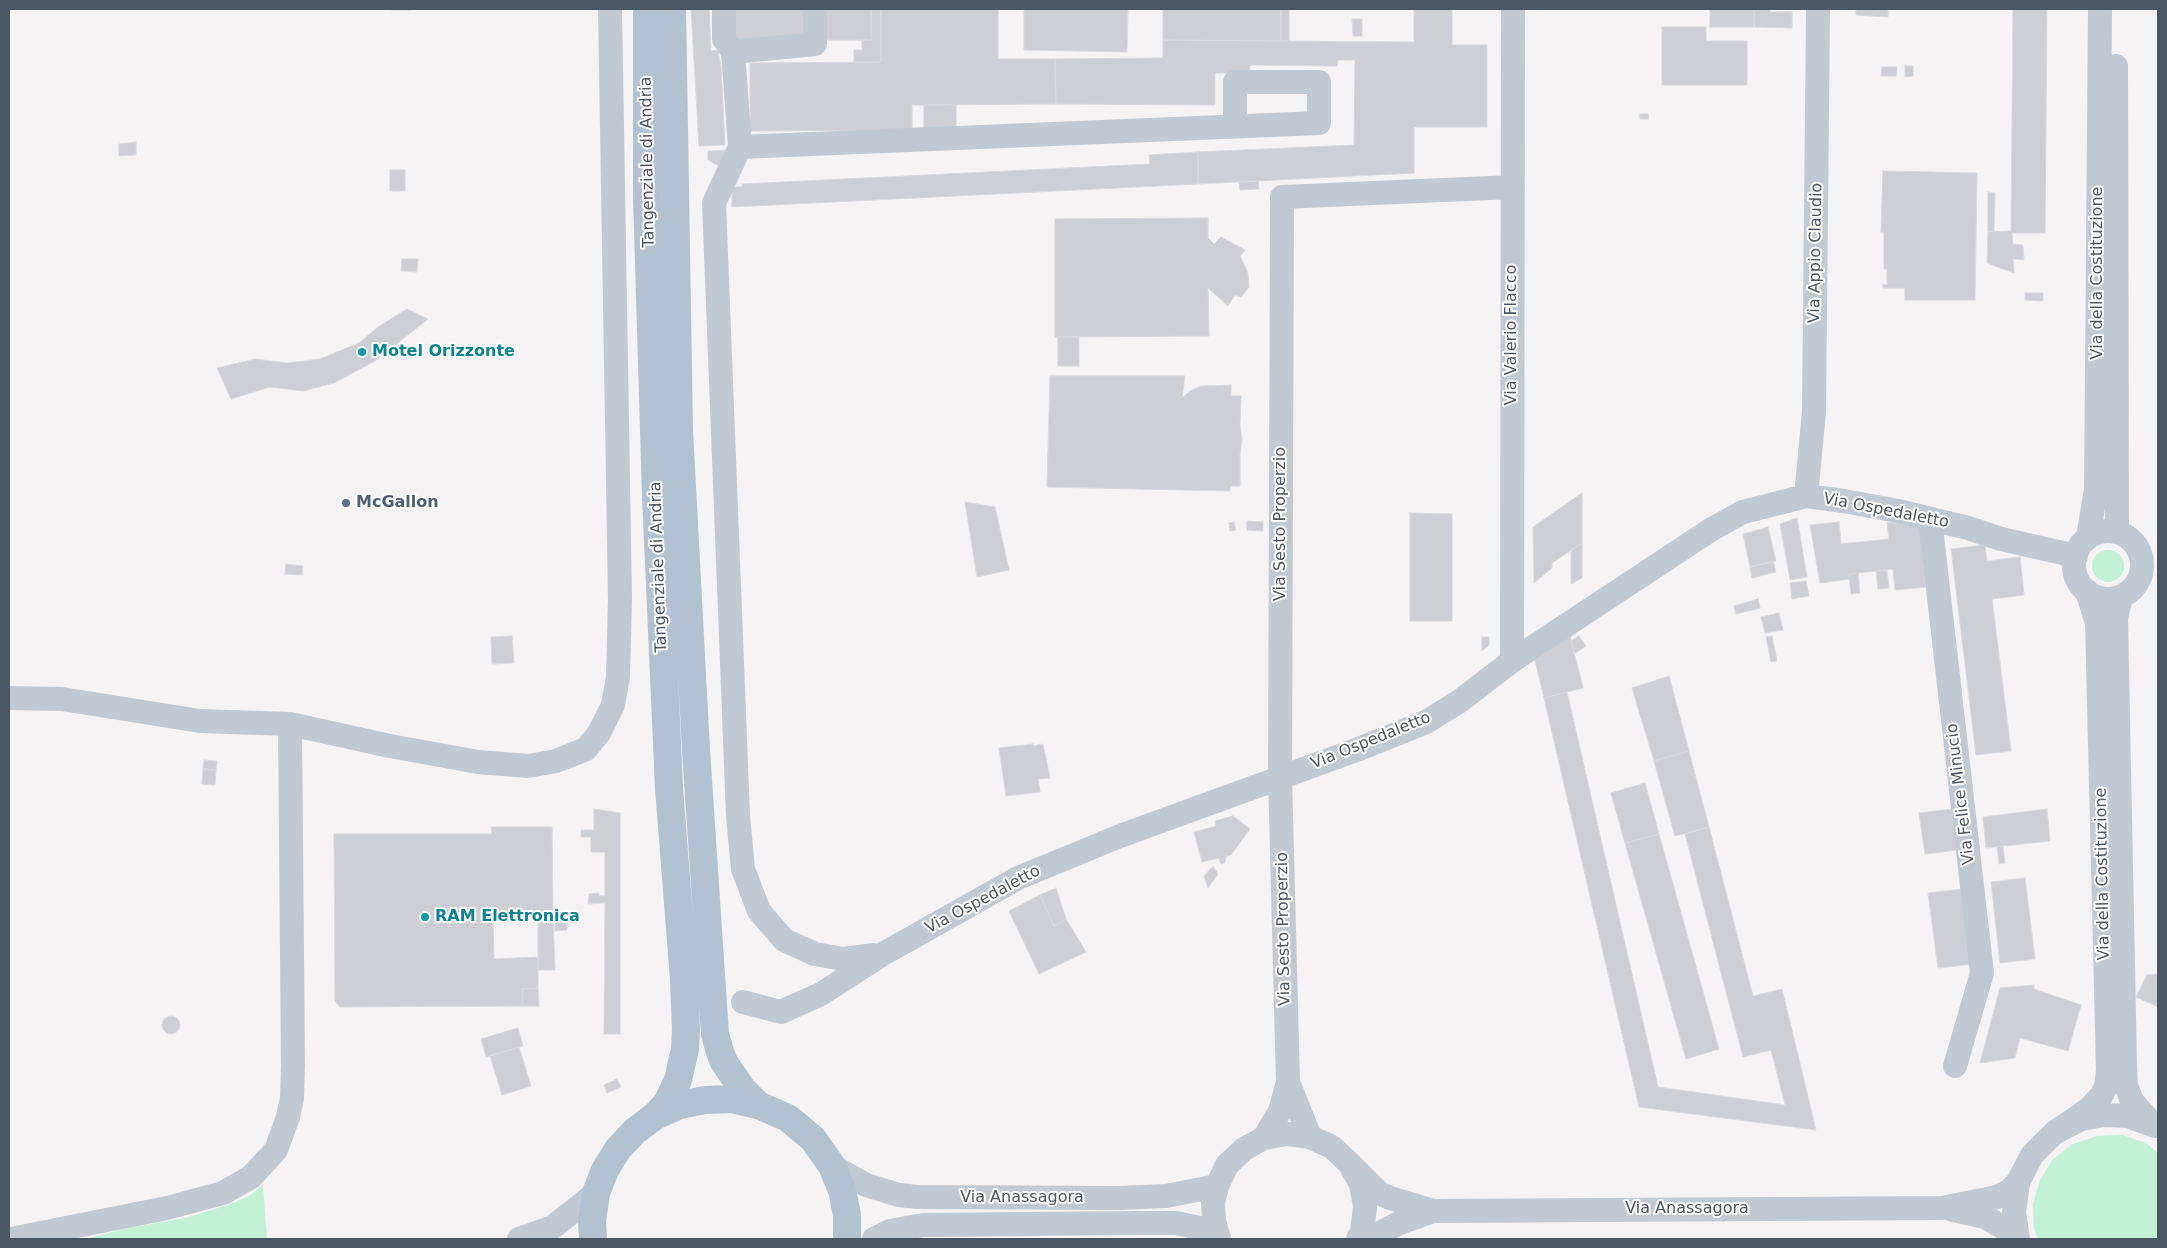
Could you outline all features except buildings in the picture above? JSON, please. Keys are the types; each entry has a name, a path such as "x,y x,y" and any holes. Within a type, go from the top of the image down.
{"main road":[{"name":"Tangenziale di Andria","path":"647,9 647,196 656,496 669,788 686,1029 685,1049 678,1080 667,1103 655,1116"},
{"name":"Tangenziale di Andria","path":"672,9 679,430 696,750 715,1034 724,1062 743,1090 758,1105"},
{"name":"Tangenziale di Andria","path":"593,1239 592,1221 596,1193 605,1170 618,1149 635,1130 655,1116 680,1105 705,1100 732,1099 758,1105 788,1118 813,1139 832,1166 842,1190 847,1215 847,1239"}],"street":[{"path":"9,698 62,699 200,721 290,724 390,746 478,762 528,766 556,761 586,749 600,732 613,705 618,677 620,599 610,9"},
{"path":"724,9 724,40 733,52 740,147 714,203 738,797 743,869 759,910 784,940 815,954 843,959 883,954"},
{"path":"733,52 815,44 815,9"},
{"name":"Via Valerio Flacco","path":"1512,661 1513,9"},
{"name":"Via Appio Claudio","path":"1806,496 1814,412 1818,9"},
{"name":"Via della Costituzione","path":"2017,1239 2014,1212 2018,1182 2032,1155 2054,1133 2089,1109 2102,1095 2106,1086 2108,1070 2097,622 2087,592 2075,572 2096,489 2100,9"},
{"name":"Via della Costituzione","path":"2116,9 2116,532"},
{"path":"740,147 1235,126"},
{"name":"Via Sesto Properzio","path":"1264,1138 1280,1111 1288,1082 1280,777 1282,197 1513,187"},
{"name":"Via Ospedaletto","path":"743,1002 781,1012 821,994 883,954 1018,878 1120,836 1359,749 1426,722 1460,701 1512,661 1712,529 1743,512 1806,496 1853,503 1930,519 1968,528 2001,539 2082,547"},
{"name":"Via Felice Minucio","path":"1930,519 1982,973 1955,1066"},
{"path":"2082,547 2103,531 2116,532 2131,540 2138,548 2150,573 2136,584 2131,591 2121,597 2105,599 2087,592"},
{"name":"Via della Costituzione","path":"2121,597 2116,618 2124,1065 2126,1085 2132,1101 2156,1126"},
{"path":"11,1239 167,1208 224,1193 251,1177 276,1150 288,1116 292,1098 293,1074 290,724"},
{"name":"Via Sesto Properzio","path":"1288,1082 1310,1137"},
{"name":"Via della Costituzione","path":"2054,1133 2082,1119 2104,1115 2128,1116 2156,1126"},
{"name":"Via Anassagora","path":"1264,1138 1287,1134 1310,1137 1332,1147 1379,1193 1433,1211 1942,1208 1997,1197 2009,1191 2018,1182"},
{"path":"1219,1239 1214,1221 1214,1203 1217,1186 1227,1165 1244,1149 1264,1138"},
{"path":"1349,1163 1360,1184 1365,1207 1362,1232 1358,1239"},
{"name":"Via Anassagora","path":"832,1166 866,1185 898,1195 917,1197 1120,1198 1166,1196 1217,1186"},
{"path":"519,1239 554,1227 596,1193"},
{"name":"Via Anassagora","path":"1942,1208 1985,1217 2004,1228 2017,1239"},
{"name":"Via Anassagora","path":"1369,1239 1397,1224 1433,1211"},
{"name":"Via Anassagora","path":"874,1239 890,1232 923,1225 1127,1223 1176,1223 1200,1228 1219,1239"}],"green space":[{"path":"2108,550 2120,554 2124,566 2120,578 2108,582 2096,578 2092,566 2096,554"},
{"path":"2122,1135 2146,1143 2158,1153 2158,1239 2038,1239 2034,1229 2033,1204 2040,1180 2053,1159 2073,1144 2097,1136"},
{"path":"263,1185 267,1239 85,1239 128,1228 185,1218 228,1205 249,1196"}],"place":[{"name":"Motel Orizzonte","path":"362,352"},
{"name":"McGallon","path":"346,503"},
{"name":"RAM Elettronica","path":"425,917"}]}
